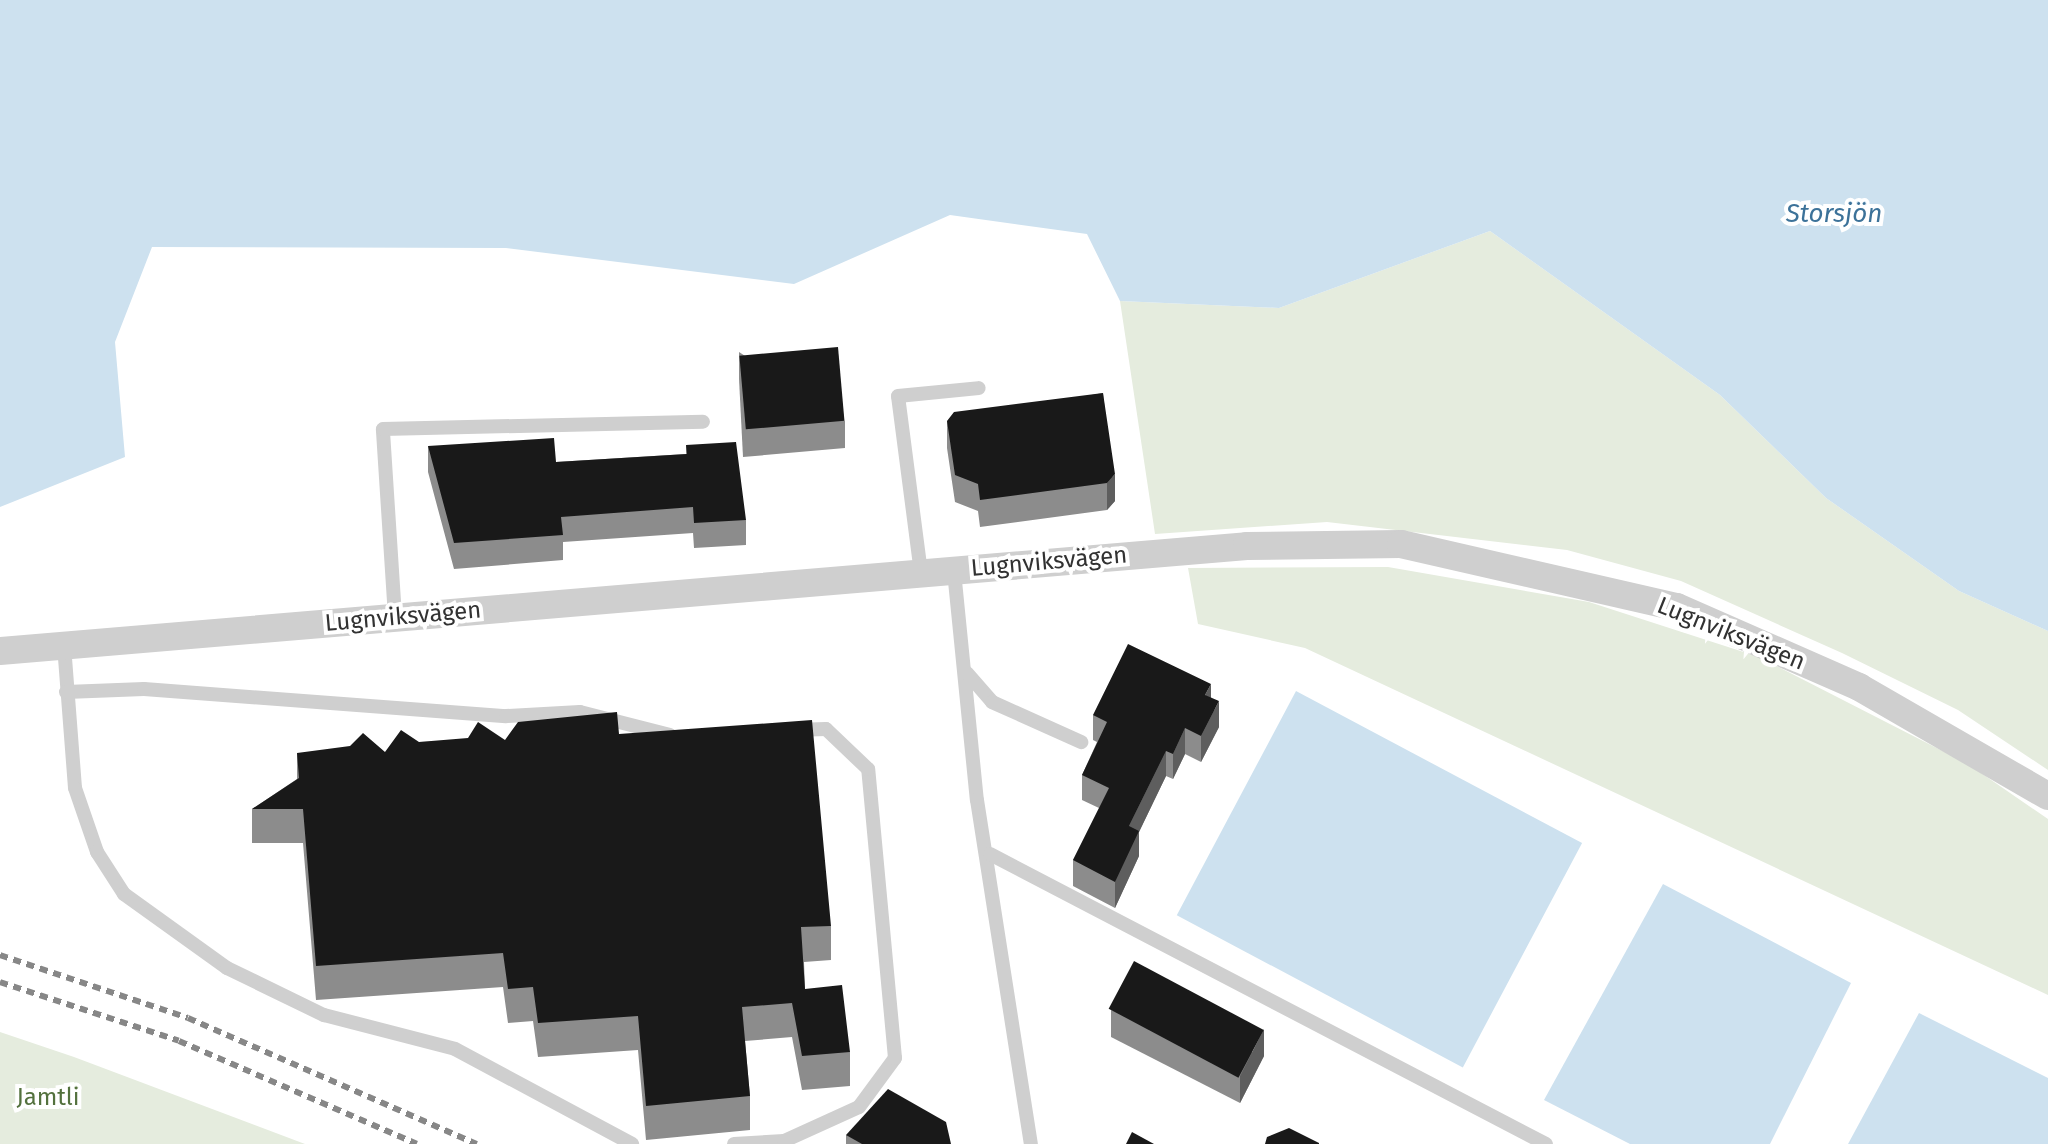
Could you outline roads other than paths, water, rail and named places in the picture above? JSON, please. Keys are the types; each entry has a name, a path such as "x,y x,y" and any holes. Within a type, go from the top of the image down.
{"street":[{"name":"Lugnviksvägen","path":"0,651 1247,546 1401,544 1677,607 1859,687 2048,796"}],"lane":[{"path":"921,573 898,396 979,388"},
{"path":"395,617 383,429 703,422"},
{"path":"954,571 967,673 977,800 990,854 1031,1144"},
{"path":"64,645 75,788 97,852 124,894 170,934 324,1015 455,1049 632,1144"},
{"path":"967,673 992,702 1081,742"},
{"path":"66,692 144,689 506,716 580,712 691,736"},
{"path":"734,1144 784,1141 859,1107 895,1058 868,769 826,729 781,731"},
{"path":"990,854 1546,1144"}],"water":[{"name":"Storsjön","path":"0,0 2048,0 2048,631 1959,591 1826,498 1720,395 1490,231 1279,308 1120,301 1087,234 950,215 794,284 506,248 152,247 115,342 125,457 0,507"},
{"path":"1296,691 1582,843 1463,1067 1177,915"},
{"path":"1663,884 1851,983 1770,1144 1630,1144 1544,1100"},
{"path":"1919,1013 2048,1078 2048,1144 1848,1144"}],"railway":[{"path":"0,955 188,1018 477,1144"},
{"path":"0,982 179,1041 417,1144"}],"park label":[{"name":"Jamtli","path":"48,1098"}]}
